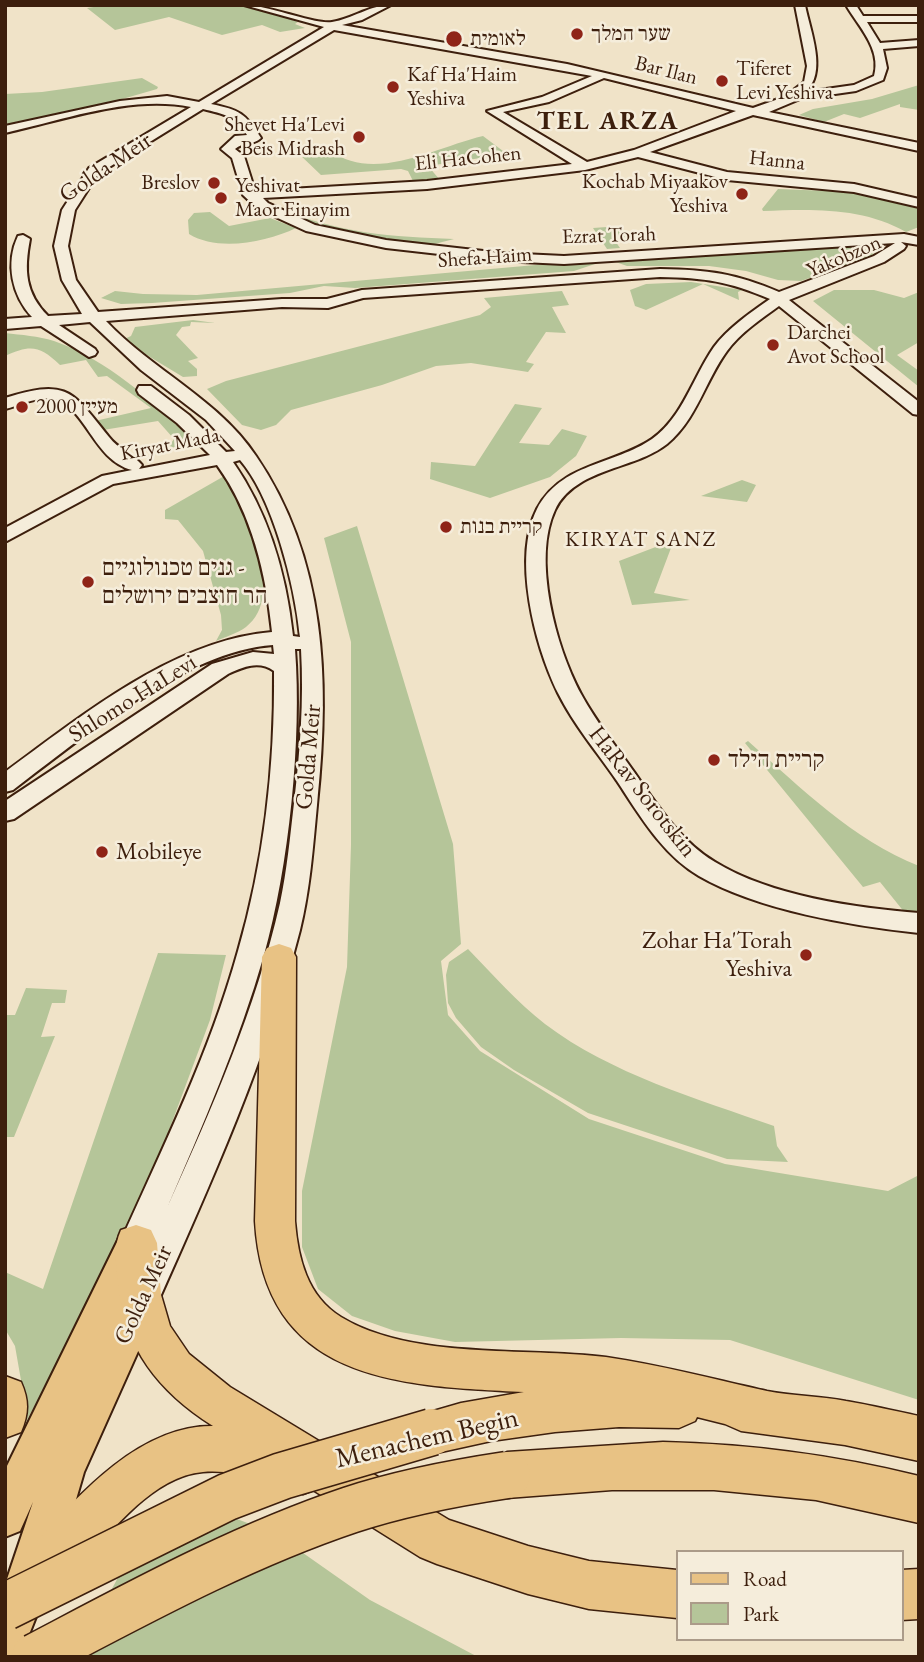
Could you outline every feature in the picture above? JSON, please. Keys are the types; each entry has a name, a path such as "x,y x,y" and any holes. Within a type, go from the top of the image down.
{"highway":[{"path":"279,957 275,1221 279,1262 303,1311 320,1328 362,1350 400,1362 443,1368 558,1373 633,1383 762,1411"},
{"path":"135,1243 142,1300 152,1338 163,1358 184,1381 437,1540 528,1570 589,1585 676,1594"},
{"path":"5,1397 5,1416"},
{"name":"Menachem Begin","path":"16,1598 226,1497 294,1472 432,1432 514,1416 660,1405 762,1411 845,1423 919,1439"},
{"path":"16,1598 139,1474 158,1462 179,1454 202,1449 249,1454 314,1474 357,1491"},
{"name":"Menachem Begin","path":"34,1657 168,1589 300,1529 351,1510 451,1484 602,1465 703,1465 805,1475 919,1500"}],"main road":[{"name":"Golda Meir","path":"5,1516 135,1243"},
{"name":"Golda Meir","path":"5,1639 16,1598 76,1440 142,1300"}],"street":[{"path":"249,5 335,23 362,17 386,5"},
{"path":"268,5 335,23"},
{"path":"276,57 335,23 375,5"},
{"path":"800,5 812,66 804,93"},
{"path":"765,109 804,93 850,90 876,80 882,72 878,47 851,5"},
{"path":"858,19 919,19"},
{"name":"Bar Ilan","path":"335,23 600,68 853,130 919,141"},
{"name":"Bar Ilan","path":"335,23 600,68 749,111 846,135 919,147"},
{"path":"878,47 919,43"},
{"name":"Golda Meir","path":"69,181 153,132 185,105 215,95 276,57"},
{"name":"Golda Meir","path":"58,198 185,105 276,57"},
{"path":"585,166 493,111 545,100 600,68"},
{"path":"215,95 238,136 235,146 239,159 256,194"},
{"path":"185,105 225,112"},
{"path":"5,130 63,118 185,105 225,112 243,118 253,143 256,194"},
{"name":"Eli HaCohen","path":"256,194 427,185 585,166 638,153 749,111 765,109"},
{"path":"235,146 244,151 253,143"},
{"name":"Hanna","path":"638,153 727,176 854,188 917,202"},
{"name":"Ezrat Torah","path":"256,194 290,220 356,240 490,256 564,260 864,242 909,243"},
{"path":"5,312 16,304 22,294 22,243 31,233 34,257"},
{"name":"Yakobzon","path":"550,503 560,490 578,478 663,439 675,427 721,349 746,327 789,299 909,243"},
{"name":"Shefa Haim","path":"105,314 309,298 328,304 340,294 675,273 738,280 789,299"},
{"name":"Golda Meir","path":"22,294 41,319 67,323 93,335 213,417 245,454 266,488 290,542 302,588 312,650 313,721 310,766 295,888 279,957 248,1051 216,1134 142,1300"},
{"path":"789,299 919,397"},
{"path":"789,299 919,410"},
{"name":"Golda Meir","path":"105,314 53,303 67,323 108,365"},
{"path":"5,325 67,323 105,314"},
{"path":"93,335 94,326 105,314"},
{"path":"5,319 41,319"},
{"path":"5,325 41,319"},
{"name":"Golda Meir","path":"128,378 202,436 234,477 265,545 278,600 285,669 284,764 266,888 251,953 219,1050 135,1243"},
{"path":"5,404 30,396 55,396 73,401 126,471"},
{"path":"184,462 203,448 202,436"},
{"path":"87,490 106,467 109,456 107,446"},
{"name":"Kiryat Mada","path":"5,536 126,471 245,454"},
{"path":"184,462 216,469 234,477"},
{"name":"HaRav Sorotskin","path":"550,503 539,529 536,569 557,665 565,685 596,736 679,848 701,866 751,888 862,916 919,923"},
{"path":"233,646 265,625 277,607 278,600"},
{"name":"Shlomo HaLevi","path":"5,784 188,660 263,639 283,639 312,650"},
{"name":"Shlomo HaLevi","path":"5,813 220,669 256,658 272,660 285,669"}],"green space":[{"path":"107,5 244,5 292,17 289,19 305,28 280,32 262,25 222,35 169,17 115,30 87,8"},
{"path":"142,78 158,87 157,89 5,126 5,94 42,92"},
{"path":"919,85 919,110 900,107 900,104 860,118 844,114 824,122 799,115 813,109 872,99"},
{"path":"483,136 507,154 428,166 440,180 413,181 408,171 401,169 321,175 299,154 330,150 347,160 365,164 385,163 405,160"},
{"path":"778,189 855,192 913,204 919,208 919,227 906,232 872,218 836,211 763,211"},
{"path":"280,208 322,223 365,232 454,239 422,246 388,244 327,230 292,216"},
{"path":"210,212 229,226 270,218 296,228 257,241 228,244 214,243 189,234 188,220 194,213"},
{"path":"621,226 628,237 613,238 620,248 607,249 593,228"},
{"path":"869,246 879,252 877,255 801,281 778,280 746,271 709,266 627,266 610,260"},
{"path":"592,260 595,264 574,271 355,288 324,286 290,293 152,303 121,304 101,298 115,291 197,295"},
{"path":"691,282 742,290 738,292 739,300 703,284 646,310 635,306 630,290 646,284"},
{"path":"834,290 874,290 904,298 919,292 919,342 897,355 919,371 919,387 813,301"},
{"path":"562,291 569,305 552,307 566,333 546,332 526,362 534,364 528,372 471,363 436,366 382,385 291,410 276,425 261,430 242,425 207,389 226,381 480,315 491,307 484,298"},
{"path":"193,320 215,323 191,322 190,326 182,327 176,335 198,358 188,361 197,369 197,376 183,377 122,340 131,336 135,327"},
{"path":"5,333 54,341 111,370 194,437 194,443 183,450 169,446 174,439 158,421 103,430 95,421 151,408 107,376 98,377 86,360 60,365 47,354 35,349 5,356"},
{"path":"515,404 542,408 519,443 549,445 562,429 587,436 576,456 550,477 490,498 430,479 431,462 475,466"},
{"path":"226,475 258,553 263,575 263,595 258,613 246,627 216,641 222,630 221,615 203,551 178,520 165,519 165,510"},
{"path":"742,480 756,485 747,502 701,496"},
{"path":"357,526 453,844 461,944 441,961 448,1015 480,1051 589,1119 725,1164 888,1191 919,1175 919,1400 730,1340 621,1338 455,1342 395,1331 352,1316 318,1289 302,1247 302,1191 347,967 351,845 351,642 324,538"},
{"path":"674,540 654,593 690,600 632,605 619,561"},
{"path":"748,741 828,811 872,842 919,866 919,913 905,913 880,882 863,887 745,743"},
{"path":"468,949 525,1007 571,1042 656,1084 774,1126 777,1146 788,1162 727,1159 588,1113 514,1070 481,1047 456,1018 448,1003 446,975 449,962"},
{"path":"158,953 226,955 210,1020 136,1219 21,1431 22,1386 15,1346 5,1329 5,1272 43,1289"},
{"path":"26,988 67,990 65,1003 52,1003 41,1037 55,1036 14,1137 5,1137 5,1015 15,1015"},
{"path":"205,1513 237,1519 276,1534 370,1600 478,1657 75,1657 121,1572"}],"place":[{"name":"שער המלך","path":"577,34"},
{"name":"לאומית","path":"454,39"},
{"name":"Tiferet Levi Yeshiva","path":"722,81"},
{"name":"Kaf Ha'Haim Yeshiva","path":"393,87"},
{"name":"Shevet Ha'Levi Beis Midrash","path":"359,137"},
{"name":"Breslov","path":"214,183"},
{"name":"Kochab Miyaakov Yeshiva","path":"742,194"},
{"name":"Yeshivat Maor Einayim","path":"221,198"},
{"name":"Darchei Avot School","path":"773,345"},
{"name":"מעיין 2000","path":"22,407"},
{"name":"קריית בנות","path":"446,527"},
{"name":"גנים טכנולוגיים - הר חוצבים ירושלים","path":"88,582"},
{"name":"קריית הילד","path":"714,760"},
{"name":"Mobileye","path":"102,852"},
{"name":"Zohar Ha'Torah Yeshiva","path":"806,955"}],"district":[{"name":"TEL ARZA","path":"608,122"},
{"name":"KIRYAT SANZ","path":"641,540"}]}
